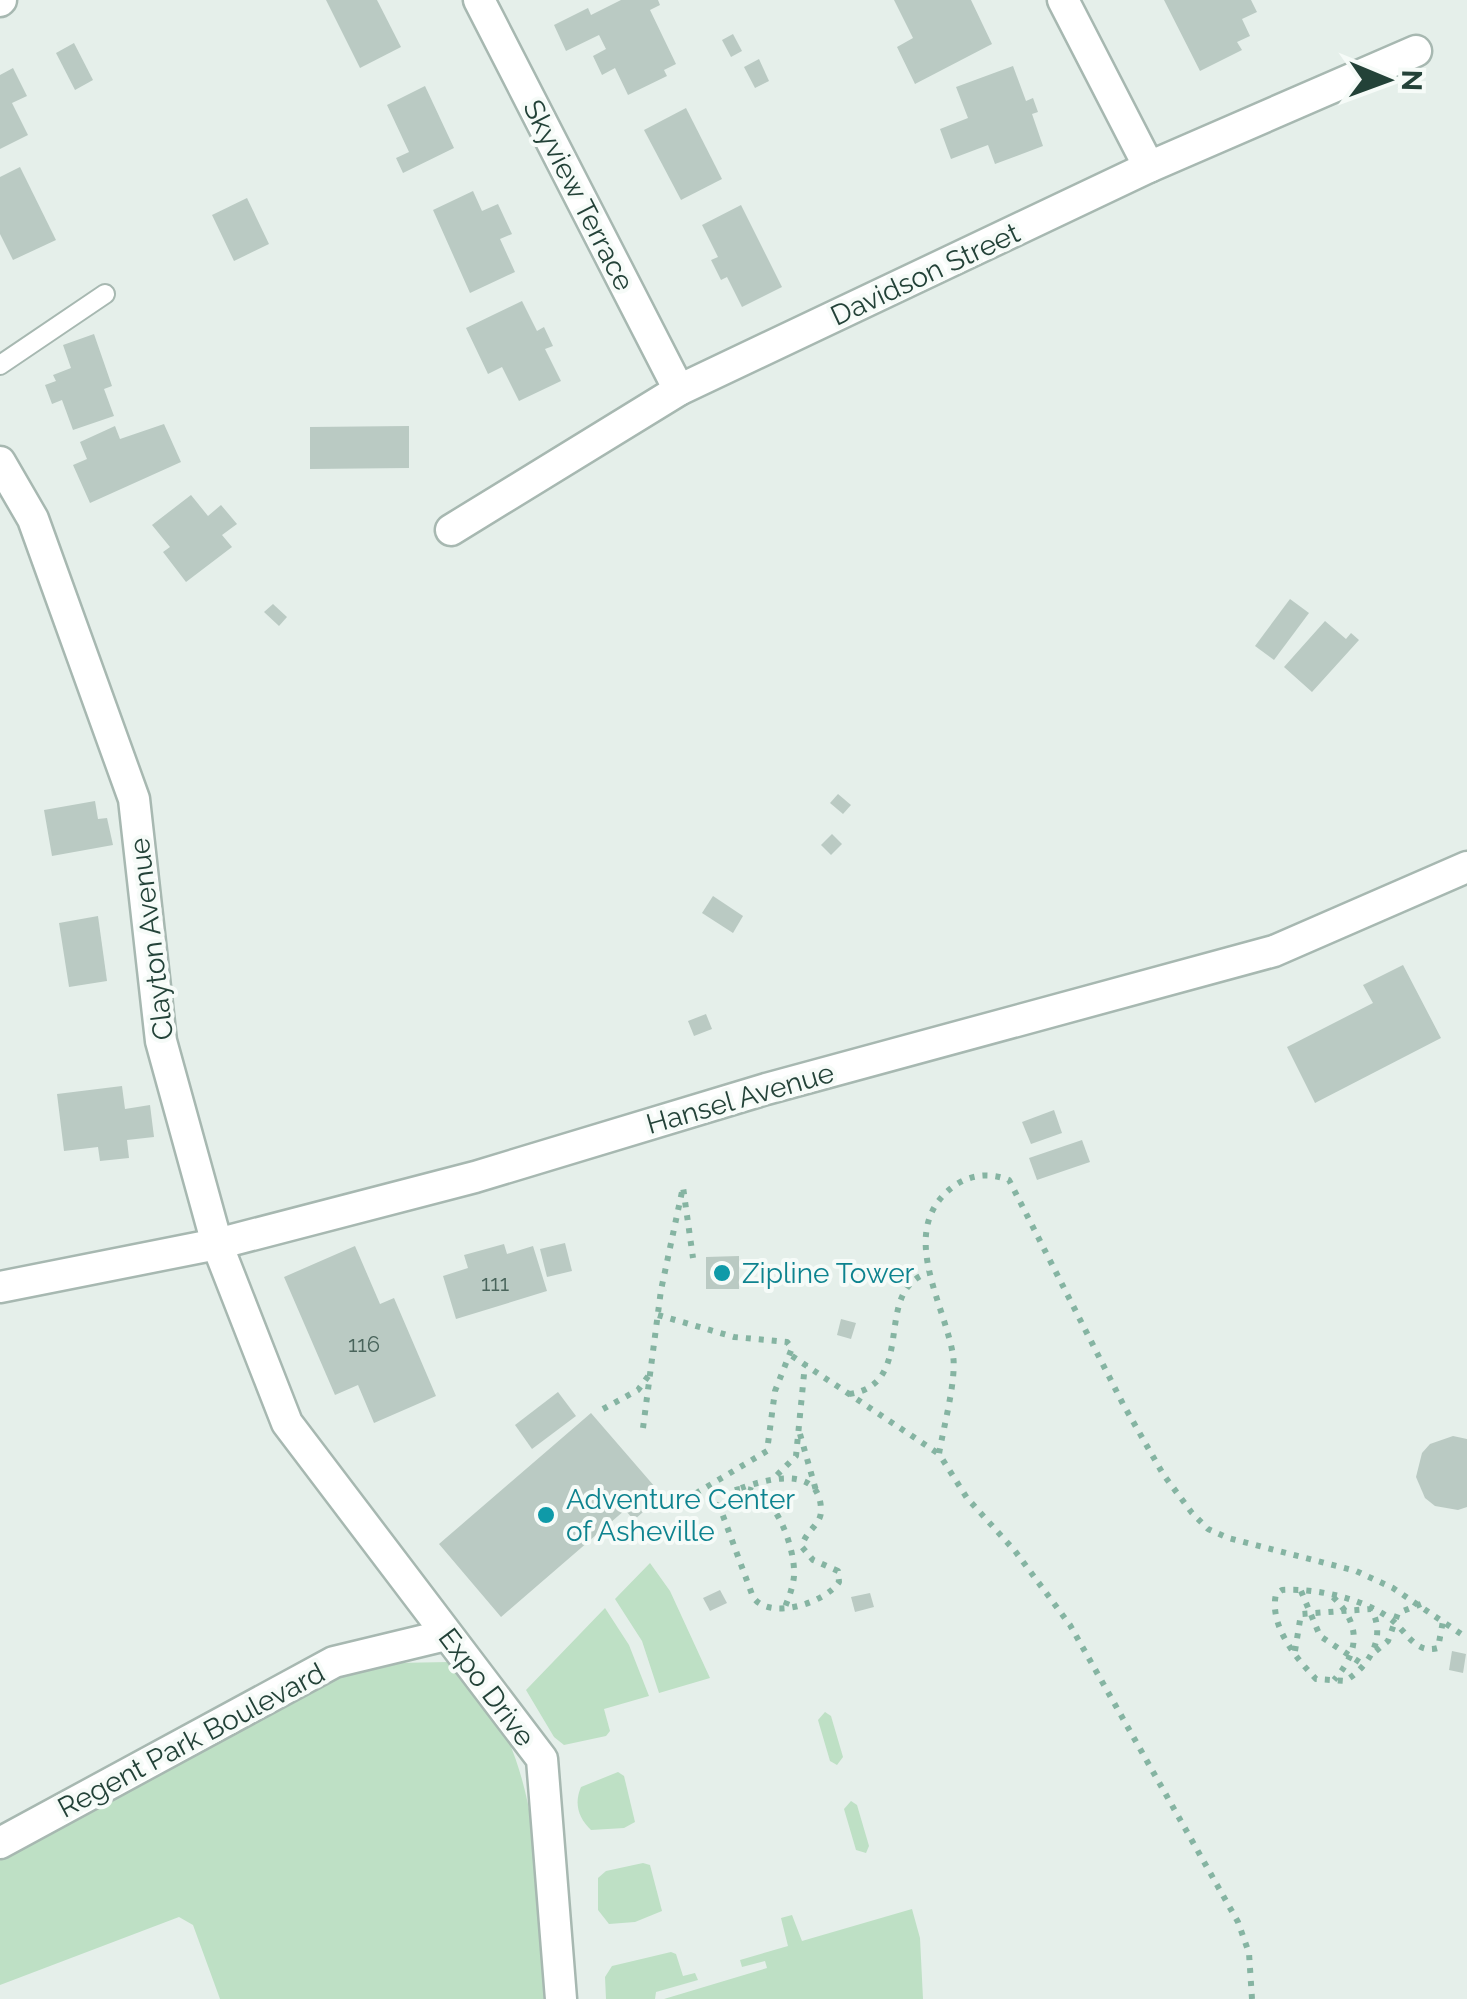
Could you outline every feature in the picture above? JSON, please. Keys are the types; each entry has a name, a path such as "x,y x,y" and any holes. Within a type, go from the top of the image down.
{"street":[{"name":"Skyview Terrace","path":"479,0 679,390"},
{"path":"1063,0 1149,168"},
{"name":"Davidson Street","path":"450,530 679,390 1149,168 1416,50"},
{"name":"Clayton Avenue","path":"0,462 33,518 134,799 161,1041 217,1244 287,1423"},
{"name":"Hansel Avenue","path":"0,1286 217,1244 475,1177 766,1089 1274,951 1467,867"},
{"name":"Expo Drive","path":"287,1423 542,1760 561,1999"},
{"name":"Regent Park Boulevard","path":"0,1844 334,1662 446,1635"}],"lane":[{"path":"0,365 106,294"}],"path":[{"path":"939,1454 953,1356 928,1273 925,1244 931,1216 942,1197 972,1176 1008,1180 1122,1404 1163,1474 1208,1529 1228,1538 1356,1571 1421,1604 1467,1638"},
{"path":"642,1428 658,1315 683,1187 693,1258"},
{"path":"848,1394 871,1387 882,1375 896,1338 899,1298 913,1278 928,1273"},
{"path":"658,1315 734,1337 787,1342 792,1356 939,1454 966,1498 1042,1584 1136,1737 1238,1922 1249,1953 1252,1999"},
{"path":"678,1504 768,1452 775,1392 792,1356"},
{"path":"800,1433 812,1464 818,1500 818,1522 802,1546 813,1560 838,1570 839,1582 827,1595 773,1610 759,1606 720,1514 722,1497 790,1466 800,1433 805,1364"},
{"path":"603,1409 638,1390 650,1374"},
{"path":"771,1477 802,1480 818,1500"},
{"path":"741,1488 762,1493 790,1548 794,1577 786,1607"},
{"path":"1370,1609 1378,1620 1378,1636 1371,1654 1344,1681 1333,1681 1316,1679 1279,1628 1274,1605 1276,1594 1282,1590 1331,1595 1370,1609 1394,1623 1419,1647 1429,1650 1438,1648 1442,1640 1444,1620"},
{"path":"1301,1590 1320,1636 1364,1664"},
{"path":"1331,1595 1344,1609 1357,1634 1350,1657 1333,1681"},
{"path":"1371,1654 1388,1641 1398,1613 1421,1604"},
{"path":"1294,1650 1298,1616 1370,1609"}],"green space":[{"path":"650,1563 670,1591 710,1678 659,1693 642,1641 615,1599"},
{"path":"605,1608 629,1645 649,1696 604,1709 610,1731 606,1736 564,1745 554,1737 526,1690"},
{"path":"449,1662 486,1700 519,1769 535,1845 547,1999 220,1999 193,1925 179,1917 0,1985 0,1851 340,1675 395,1663"},
{"path":"825,1712 831,1716 843,1757 837,1765 830,1761 818,1720"},
{"path":"618,1772 624,1776 635,1822 624,1828 591,1830 578,1810 581,1787"},
{"path":"851,1801 857,1805 869,1846 866,1853 856,1850 844,1809"},
{"path":"650,1865 662,1911 635,1922 609,1924 598,1910 598,1878 606,1871"},
{"path":"912,1909 920,1938 923,1999 664,1999 767,1968 765,1961 742,1967 740,1960 788,1946 781,1918 792,1915 802,1941"},
{"path":"676,1954 683,1976 695,1973 698,1980 656,1992 655,1999 606,1999 605,1977 612,1966"}],"building":[{"path":"326,0 377,0 401,47 360,68"},
{"path":"621,0 658,0 660,5 650,10 676,64 664,70 667,76 628,95 615,68 602,75 593,56 606,49 599,35 566,51 554,25 588,8 591,15"},
{"path":"894,0 971,0 992,44 915,84 897,47 913,38"},
{"path":"1164,0 1251,0 1257,12 1242,19 1250,36 1237,42 1242,50 1200,71"},
{"path":"733,34 742,51 731,57 722,40"},
{"path":"74,43 93,80 75,90 56,53"},
{"path":"759,59 769,81 755,88 744,67"},
{"path":"1013,66 1026,101 1033,98 1038,112 1032,114 1043,146 995,164 988,145 951,159 940,129 968,118 956,87"},
{"path":"13,68 27,96 12,103 28,135 0,149 0,75"},
{"path":"425,86 454,148 403,173 396,158 409,152 387,105"},
{"path":"686,108 722,179 681,200 644,130"},
{"path":"20,167 56,240 13,260 0,234 0,177"},
{"path":"473,191 482,211 498,204 512,234 500,239 515,272 470,293 433,210"},
{"path":"247,198 269,244 234,261 212,215"},
{"path":"741,205 782,287 742,307 727,277 721,280 711,260 718,257 702,225"},
{"path":"522,301 537,331 544,327 553,346 545,349 561,381 519,401 502,367 488,374 466,328"},
{"path":"94,334 112,386 104,389 114,416 73,430 62,400 52,404 45,385 56,381 53,375 71,368 63,345"},
{"path":"164,424 181,462 90,503 73,465 87,459 80,442 115,426 120,439"},
{"path":"409,426 409,468 310,469 310,427"},
{"path":"191,495 208,516 221,505 237,524 222,535 232,547 186,582 163,552 170,547 152,525"},
{"path":"1290,599 1309,613 1274,660 1255,646"},
{"path":"273,604 287,617 279,626 264,612"},
{"path":"1325,621 1346,639 1351,633 1359,640 1312,692 1284,667"},
{"path":"838,794 851,805 843,814 830,803"},
{"path":"95,801 98,819 107,818 113,845 52,856 44,810"},
{"path":"832,834 842,844 831,855 821,845"},
{"path":"713,896 743,916 733,933 702,913"},
{"path":"98,916 107,981 69,987 59,923"},
{"path":"1403,965 1441,1038 1315,1103 1287,1047 1373,1003 1363,985"},
{"path":"706,1014 712,1029 694,1036 688,1021"},
{"path":"122,1086 125,1109 150,1105 154,1137 127,1140 129,1158 100,1161 98,1147 64,1151 57,1094"},
{"path":"1054,1110 1062,1133 1031,1144 1022,1122"},
{"path":"1082,1140 1090,1162 1037,1180 1029,1158"},
{"path":"565,1243 572,1271 547,1277 540,1249"},
{"path":"504,1244 507,1254 533,1246 547,1291 456,1319 443,1276 468,1268 464,1255"},
{"path":"355,1246 380,1304 394,1298 436,1396 374,1423 358,1385 335,1395 284,1277"},
{"name":"Zipline Tower","path":"739,1256 739,1289 706,1289 706,1257"},
{"path":"841,1319 856,1323 851,1339 837,1335"},
{"path":"558,1392 576,1416 532,1449 515,1425"},
{"name":"Adventure Center of Asheville","path":"591,1413 655,1487 644,1497 651,1505 634,1520 625,1510 501,1617 439,1544"},
{"path":"1453,1436 1467,1439 1467,1507 1458,1510 1435,1506 1425,1498 1416,1477 1422,1453 1430,1444"},
{"path":"720,1590 727,1603 710,1611 703,1598"},
{"path":"870,1593 874,1607 855,1612 851,1597"},
{"path":"1452,1651 1466,1654 1463,1673 1449,1670"}],"place":[{"name":"Zipline Tower","path":"722,1273"},
{"name":"Adventure Center of Asheville","path":"546,1515"}]}
